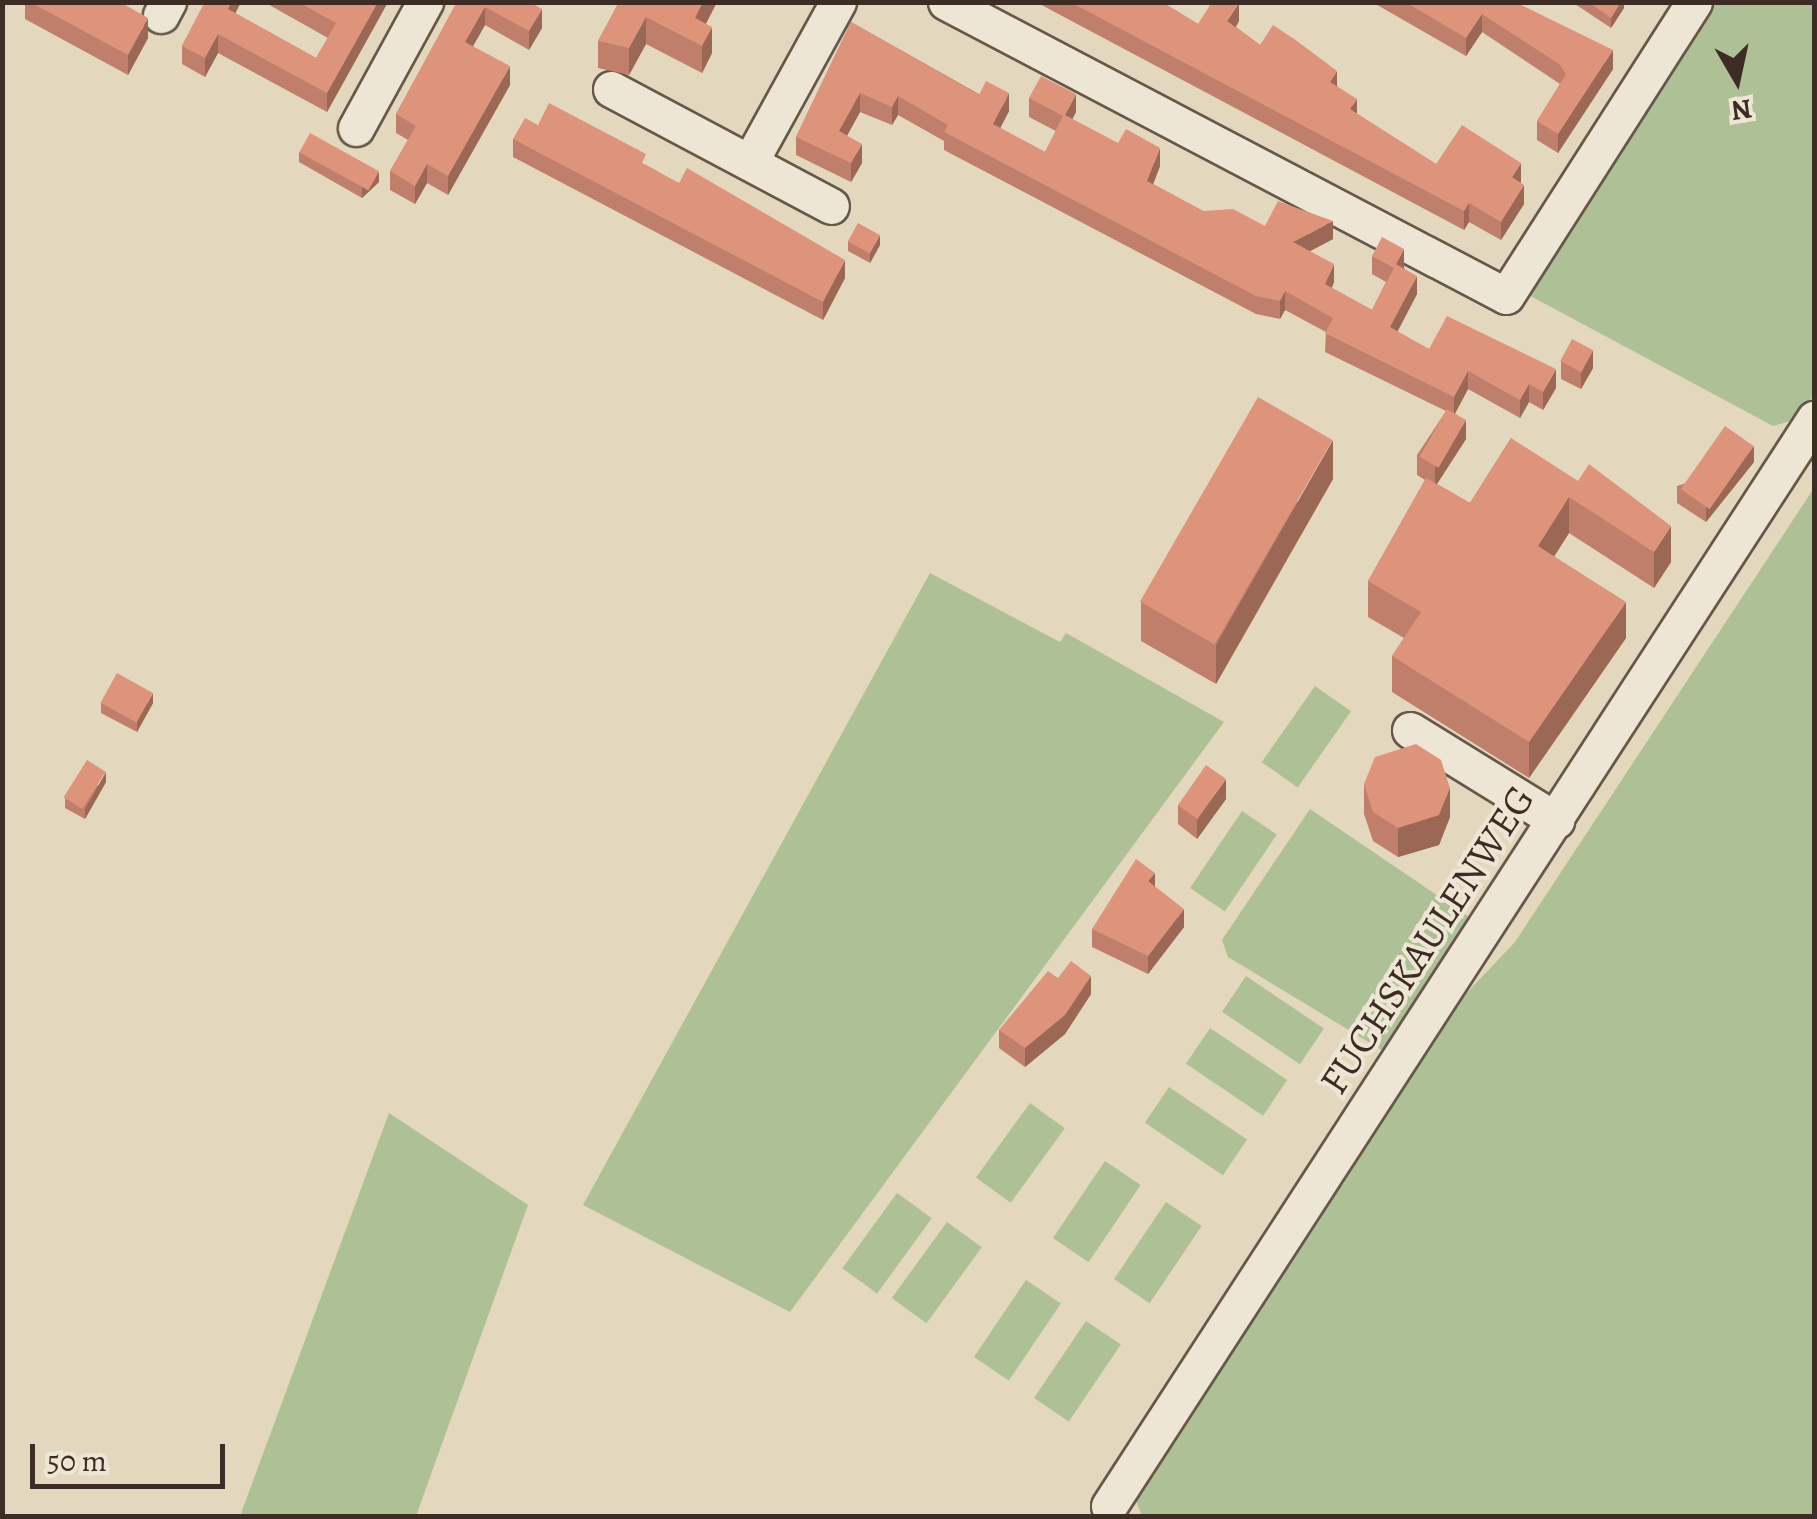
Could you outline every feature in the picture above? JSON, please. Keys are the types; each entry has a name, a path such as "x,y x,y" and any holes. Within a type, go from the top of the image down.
{"street":[{"path":"356,128 425,2"},
{"path":"750,162 838,2"},
{"path":"946,2 1506,296 1692,3"},
{"path":"611,89 831,206"},
{"name":"FUCHSKAULENWEG","path":"1109,1506 1814,420"},
{"path":"1410,730 1556,820"}],"green space":[{"path":"1714,3 1814,3 1814,394 1798,419 1773,426 1521,291"},
{"path":"1814,488 1814,1516 1142,1516 1132,1491 1438,1023 1515,942"},
{"path":"930,573 1060,642 1066,633 1224,722 790,1312 583,1205"},
{"path":"1315,686 1351,711 1298,787 1262,762"},
{"path":"1310,809 1475,921 1385,1052 1228,957 1222,940"},
{"path":"1242,811 1277,834 1225,912 1190,888"},
{"path":"1246,976 1324,1029 1300,1064 1222,1012"},
{"path":"1210,1028 1287,1080 1263,1116 1186,1064"},
{"path":"1169,1087 1247,1140 1223,1175 1145,1123"},
{"path":"1030,1103 1065,1128 1011,1203 976,1177"},
{"path":"389,1113 528,1205 416,1516 240,1516"},
{"path":"1105,1161 1141,1185 1089,1262 1053,1238"},
{"path":"897,1193 932,1218 877,1294 842,1268"},
{"path":"1166,1202 1202,1226 1150,1303 1114,1279"},
{"path":"947,1222 982,1247 927,1323 892,1298"},
{"path":"1026,1280 1061,1303 1009,1381 974,1357"},
{"path":"1086,1321 1121,1344 1069,1422 1034,1398"}],"building":[{"path":"30,2 120,2 148,18 128,55"},
{"path":"205,2 231,2 228,9 316,58 336,23 298,2 378,2 327,93 218,34 205,58 182,46"},
{"path":"457,2 530,2 542,9 529,31 485,7 465,42 510,66 448,176 427,164 415,186 390,171 416,126 396,114"},
{"path":"619,2 703,2 695,18 712,27 702,46 646,17 629,48 598,41"},
{"path":"1070,2 1162,2 1198,24 1212,2 1239,2 1227,21 1260,45 1273,25 1297,41 1337,71 1330,82 1357,99 1350,109 1436,164 1462,125 1521,163 1512,177 1524,185 1501,222 1469,203 1464,211"},
{"path":"1405,2 1515,2 1613,50 1558,134 1537,121 1566,74 1559,64 1482,14 1466,38"},
{"path":"1588,2 1621,2 1611,18"},
{"path":"851,22 979,95 986,81 1009,93 993,124 1045,152 1063,116 1029,98 1041,76 1076,94 1065,115 1118,143 1126,129 1160,148 1147,181 1203,211 1233,209 1265,226 1278,201 1333,221 1293,242 1334,264 1325,284 1372,310 1394,268 1372,256 1382,237 1404,249 1396,264 1417,276 1390,327 1429,349 1447,316 1556,369 1543,392 1529,384 1520,400 1468,371 1454,397 1325,333 1333,318 1285,291 1280,301 1256,296 944,132 948,125 898,96 892,107 860,93 839,131 862,144 851,163 796,137"},
{"path":"549,103 646,154 642,163 679,183 687,168 845,260 823,302 513,139 525,118 538,125"},
{"path":"310,133 379,171 368,191 299,152"},
{"path":"858,223 880,235 870,253 848,241"},
{"path":"1572,339 1593,350 1581,372 1560,361"},
{"path":"1258,397 1332,440 1214,644 1140,601"},
{"path":"1447,409 1466,420 1439,468 1420,457"},
{"path":"1725,426 1754,446 1710,509 1681,489"},
{"path":"1511,438 1578,481 1589,464 1671,526 1654,552 1569,497 1538,546 1626,602 1529,742 1392,656 1421,612 1368,581 1426,478 1470,503"},
{"path":"117,673 153,693 136,723 101,703"},
{"path":"1416,744 1441,760 1450,788 1439,815 1398,828 1373,812 1364,784 1375,757"},
{"path":"87,760 106,772 82,809 64,797"},
{"path":"1206,765 1226,779 1198,819 1178,805"},
{"path":"1136,859 1155,873 1148,881 1184,909 1148,956 1092,929"},
{"path":"1071,961 1091,976 1065,1015 1025,1048 999,1030 1048,971 1058,978"}]}
